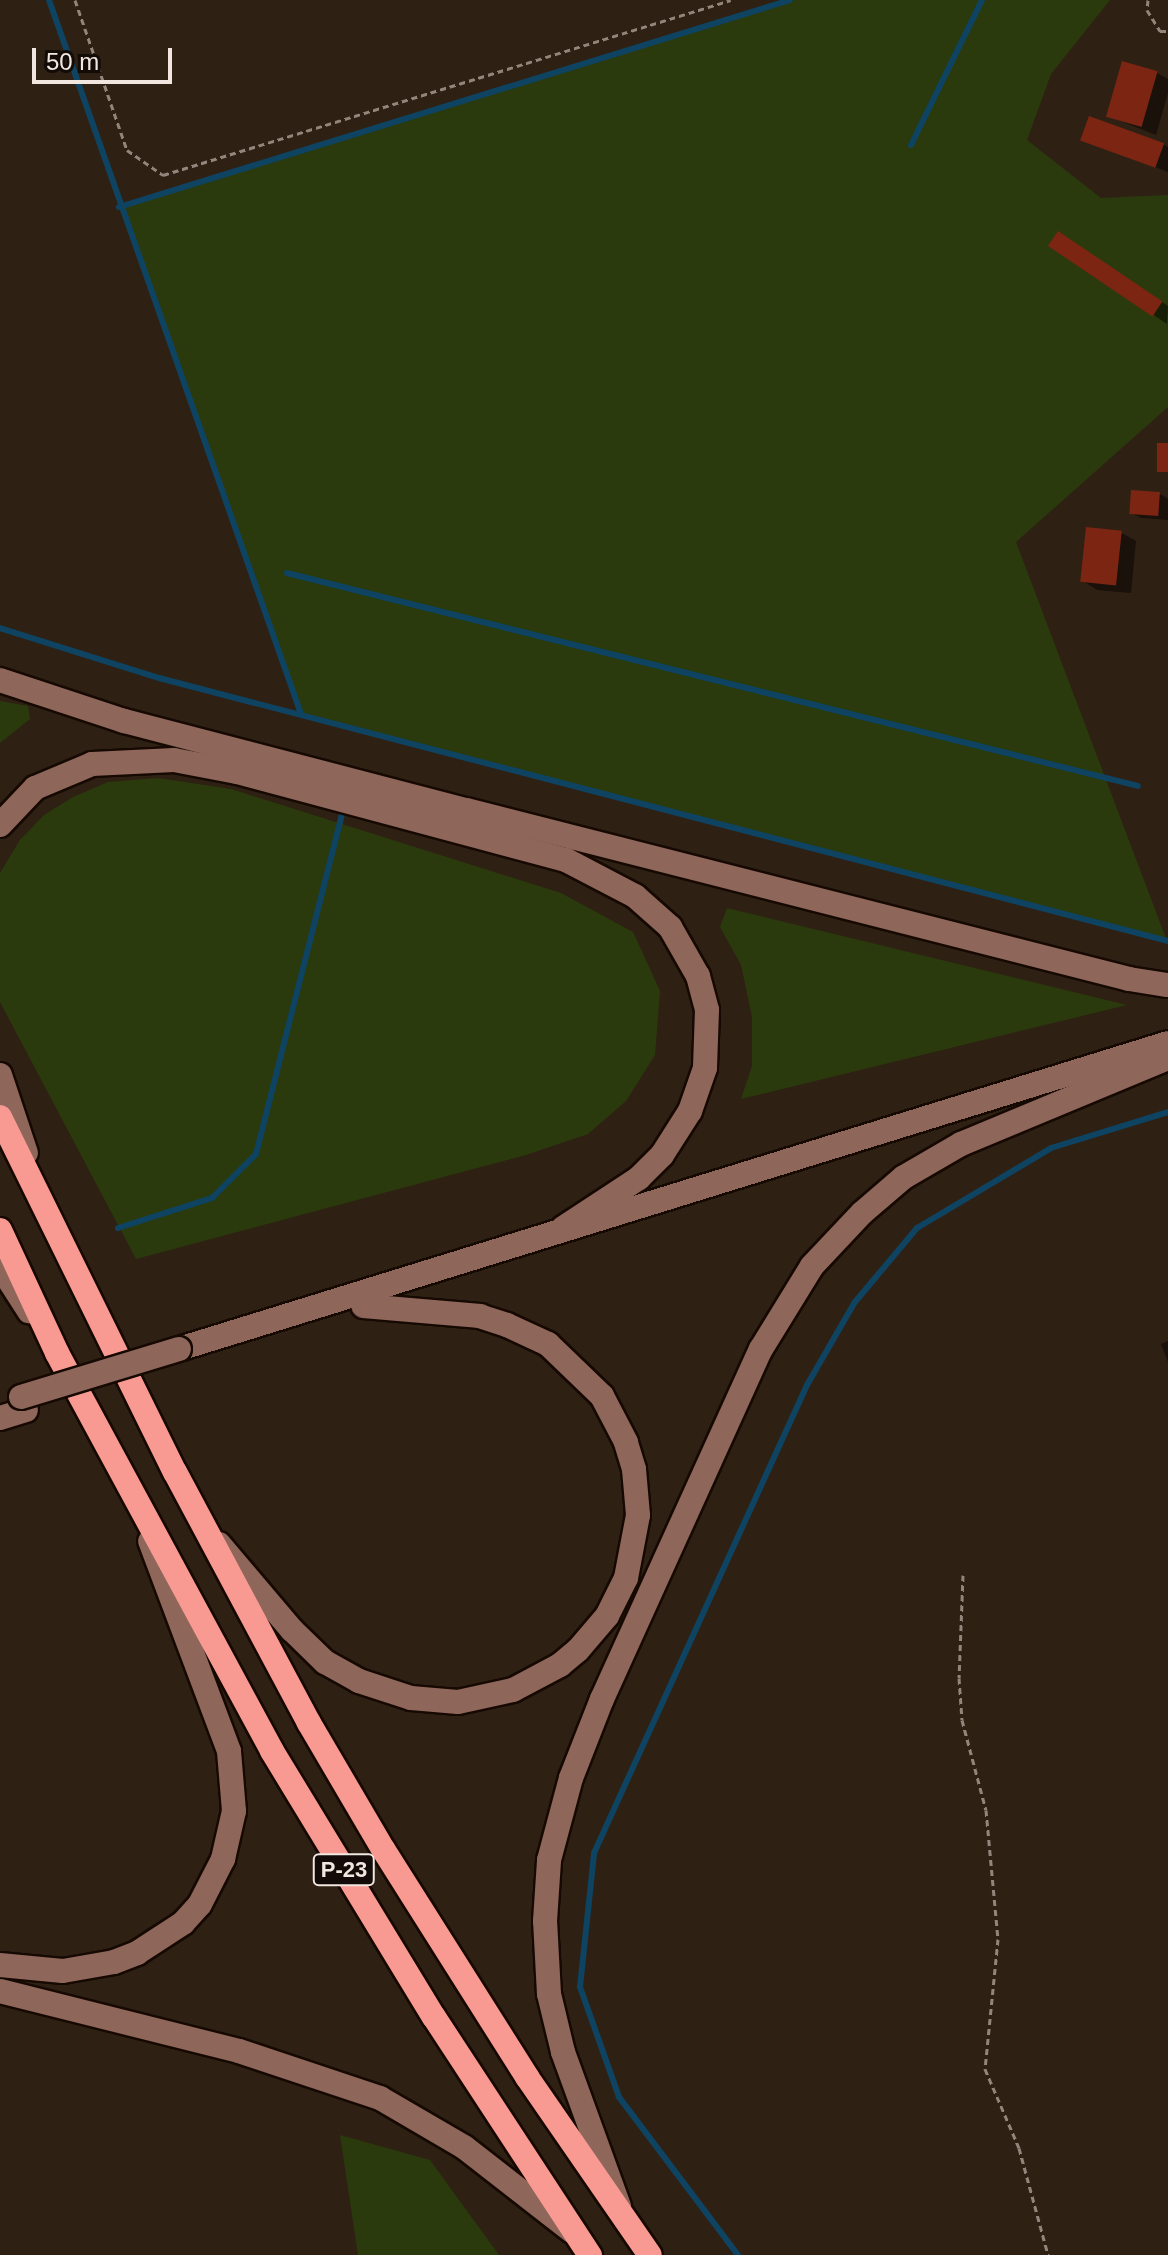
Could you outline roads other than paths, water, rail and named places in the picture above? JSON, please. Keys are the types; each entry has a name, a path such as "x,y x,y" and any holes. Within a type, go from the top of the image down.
{"highway":[{"name":"Р-23","path":"0,1117 199,1519 309,1723 383,1849 527,2077 650,2255"},
{"name":"Р-23","path":"0,1230 57,1353 272,1751 441,2029 590,2255"}],"main road":[{"path":"0,680 124,721 422,799 1129,979 1168,985"},
{"path":"0,825 35,788 92,764 174,760 237,772 566,860 635,896 670,927 698,976 707,1010 705,1068 690,1111 662,1155 639,1178 563,1228"},
{"path":"181,1356 563,1228 1168,1043"},
{"path":"0,1418 16,1403 363,1306 1168,1056"},
{"path":"624,2220 598,2139 563,2052 549,1994 545,1921 549,1860 571,1778 602,1699 755,1361 783,1307 812,1266 862,1213 904,1177 961,1144 1168,1056"},
{"path":"0,1075 47,1216"},
{"path":"0,1266 57,1353"},
{"path":"199,1519 292,1630 325,1662 384,1691 434,1701 486,1697 537,1679 569,1658 592,1635 613,1606 626,1578 638,1515 634,1469 626,1442 602,1396 570,1361 548,1344 507,1325 480,1316 363,1306"},
{"path":"0,1965 39,1970 76,1969 114,1962 161,1940 183,1923 200,1904 213,1883 231,1834 235,1789 229,1751 133,1498"},
{"path":"0,1991 239,2051 380,2098 464,2147 573,2231"}],"waterway":[{"path":"49,0 301,714"},
{"path":"119,207 790,0"},
{"path":"911,145 982,0"},
{"path":"287,573 1138,786"},
{"path":"0,628 159,678 1168,941"},
{"path":"118,1228 212,1198 256,1154 342,815"},
{"path":"738,2255 619,2097 580,1987 594,1853 807,1385 855,1302 917,1228 1051,1148 1168,1112"}]}
